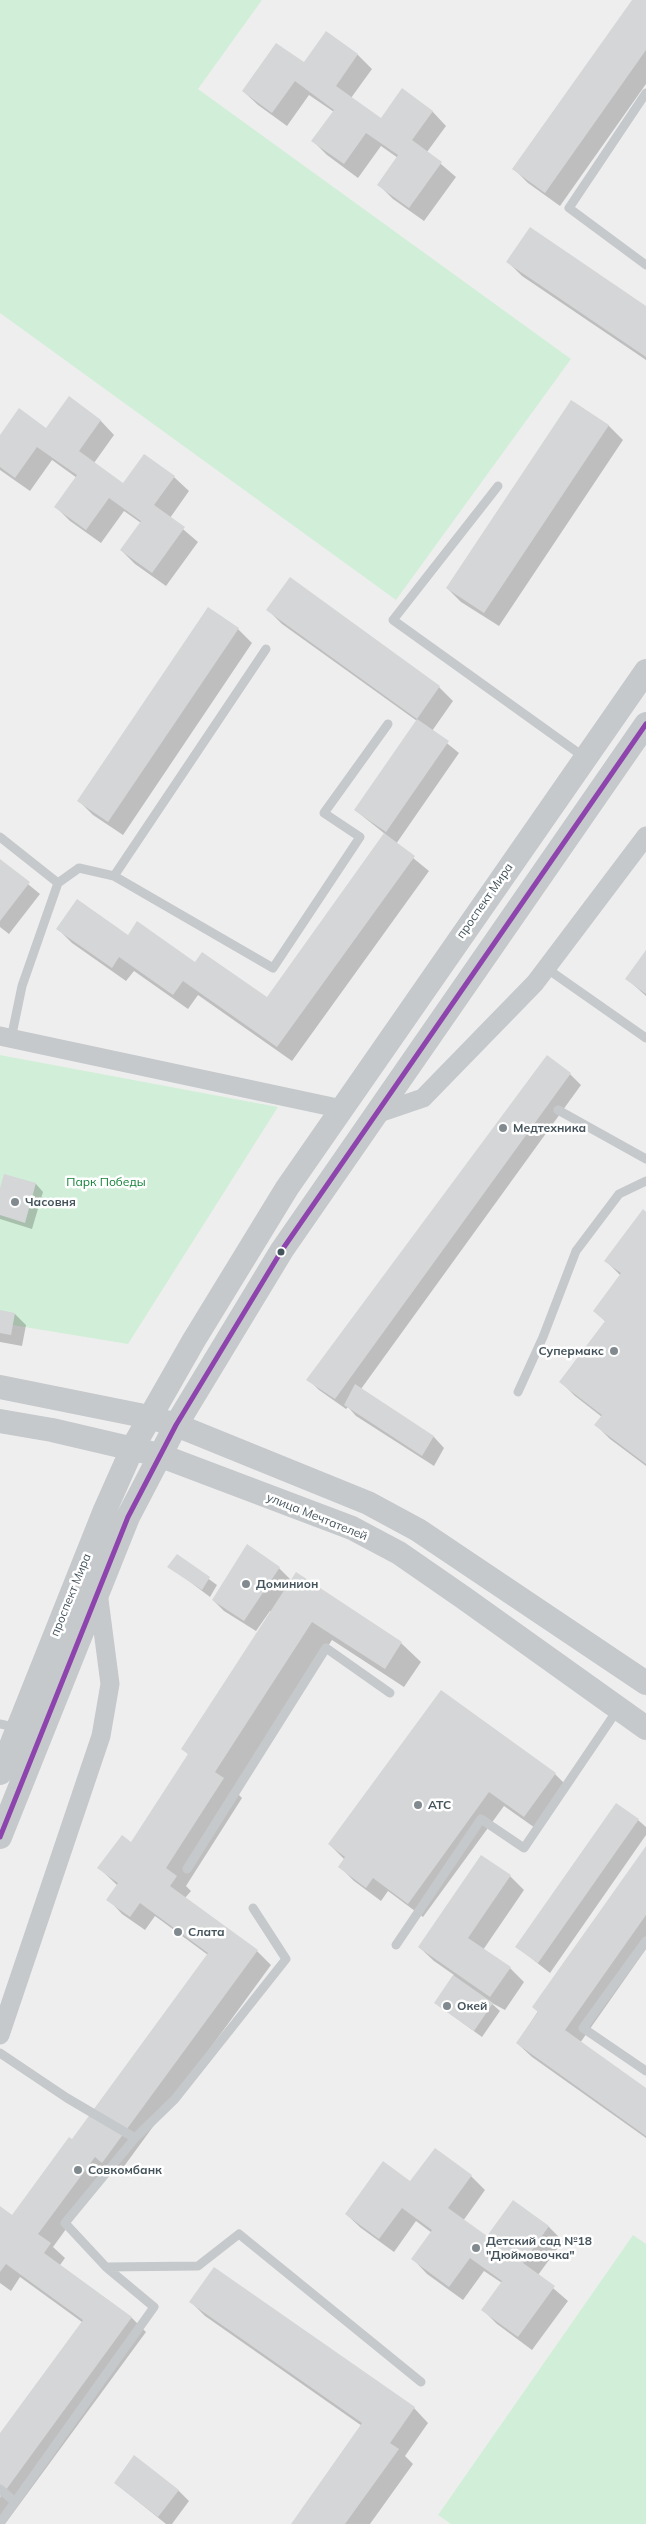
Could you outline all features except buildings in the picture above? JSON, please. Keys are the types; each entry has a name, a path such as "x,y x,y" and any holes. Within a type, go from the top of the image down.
{"street":[{"name":"проспект Мира","path":"0,1773 9,1726 133,1447 149,1417 288,1188 584,757 646,671"},
{"name":"проспект Мира","path":"0,1837 128,1517 176,1425 282,1250 646,724"},
{"path":"376,1114 423,1098 535,983 646,836"},
{"path":"5,1038 342,1109"},
{"path":"0,1387 149,1417 176,1425 368,1503 418,1530 646,1684"},
{"name":"улица Мечтателей","path":"0,1421 133,1447 159,1455 352,1528 399,1553 646,1728"},
{"path":"0,2035 101,1736 110,1684 98,1591"}],"lane":[{"path":"646,93 570,208 646,265"},
{"path":"498,486 393,620 584,757"},
{"path":"114,876 266,649"},
{"path":"5,1038 58,883 79,868 114,876 273,968 360,837 324,813 388,724"},
{"path":"0,837 58,883"},
{"path":"546,968 646,1038"},
{"path":"558,1110 646,1159"},
{"path":"518,1392 543,1337 576,1250 619,1194 646,1181"},
{"path":"188,1869 326,1648 390,1693"},
{"path":"396,1945 481,1819 524,1848 618,1709"},
{"path":"0,2523 154,2307 106,2267 65,2224 135,2138 175,2099 286,1958 253,1908"},
{"path":"646,1941 584,2028 646,2071"},
{"path":"0,2053 67,2098 135,2138"},
{"path":"106,2267 198,2266 239,2234 421,2382"},
{"path":"0,2489 16,2502"}],"green space":[{"path":"0,0 262,0 198,89 571,359 396,600 0,313"},
{"name":"Парк Победы","path":"0,1055 278,1107 128,1344 0,1323"},
{"path":"633,2235 646,2244 646,2524 451,2524 438,2515"}],"transit line":[{"path":"0,1837 128,1517 176,1425 282,1250 646,724"}],"place":[{"name":"Медтехника","path":"503,1128"},
{"name":"Часовня","path":"15,1202"},
{"name":"Супермакс","path":"614,1351"},
{"name":"Доминион","path":"246,1584"},
{"name":"АТС","path":"418,1805"},
{"name":"Слата","path":"178,1932"},
{"name":"Окей","path":"447,2006"},
{"name":"Совкомбанк","path":"78,2170"},
{"name":"Детский сад №18 \"Дюймовочка\"","path":"476,2248"}]}
